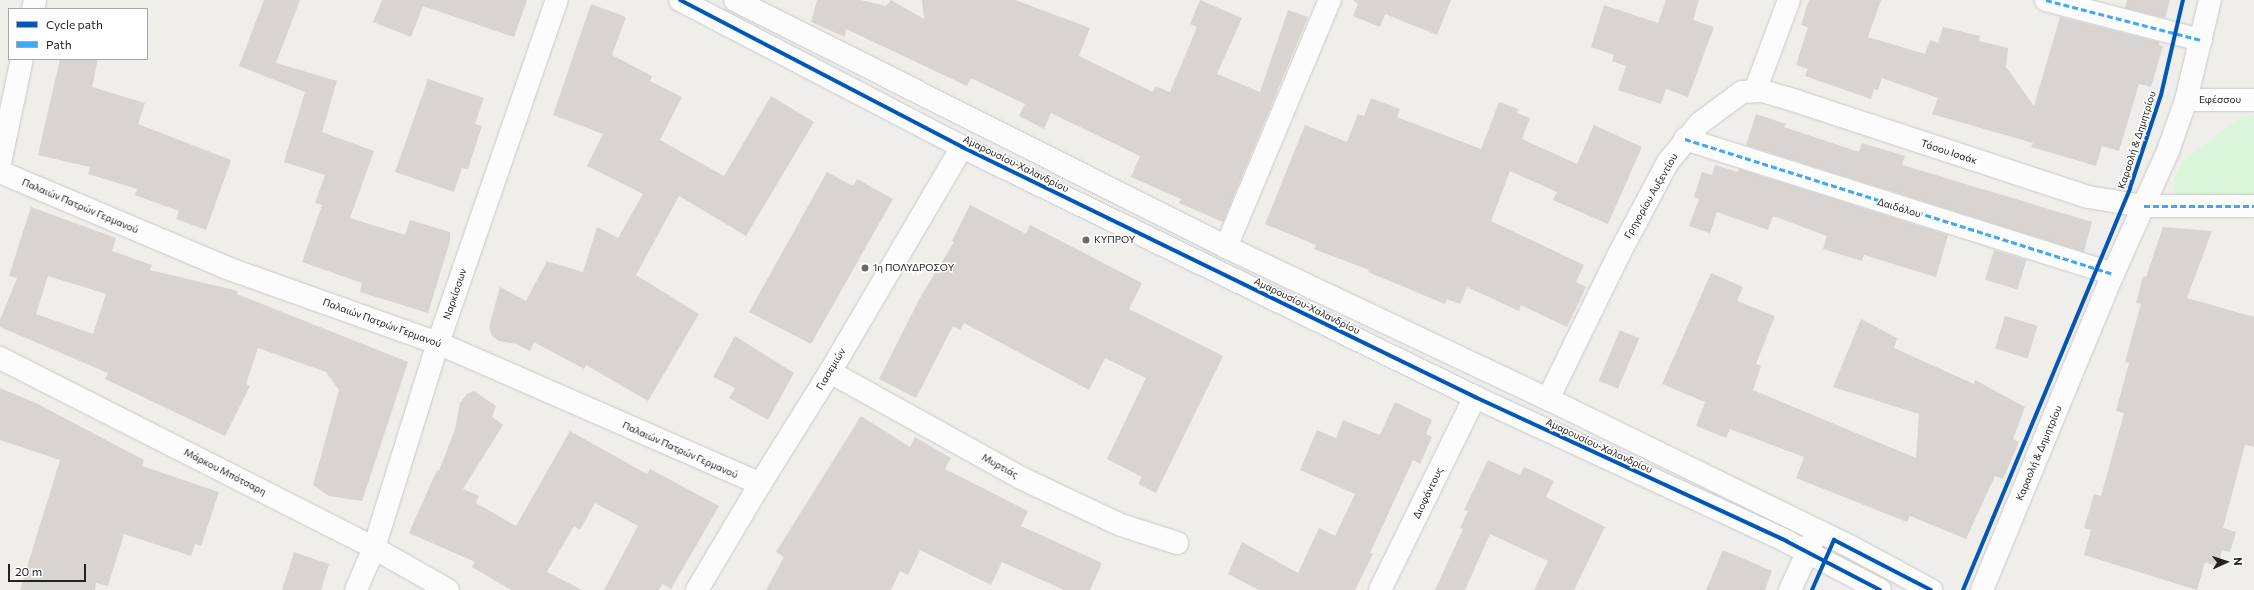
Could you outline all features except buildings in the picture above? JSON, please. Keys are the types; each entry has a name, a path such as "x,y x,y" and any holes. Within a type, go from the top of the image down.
{"street":[{"name":"Ναρκίσσων","path":"356,590 374,548 438,343 557,0"},
{"name":"Αμαρουσίου-Χαλανδρίου","path":"680,0 962,147 1475,397 1786,541 1880,590"},
{"path":"723,0 732,28"},
{"name":"Αμαρουσίου-Χαλανδρίου","path":"735,0 1226,246 1548,399 1931,590"},
{"path":"1226,246 1330,0"},
{"path":"1755,91 1789,0"},
{"path":"2046,0 2201,40"},
{"name":"Καραολή & Δημητρίου","path":"1982,590 2114,274 2144,206 2186,100 2210,0"},
{"path":"0,163 22,60"},
{"name":"Γρηγορίου Αυξεντίου","path":"1548,399 1647,199 1668,162 1685,139 1700,123 1731,98 1742,92 1755,91"},
{"name":"Τάσου Ισαάκ","path":"1755,91 1787,98 2088,197 2144,206 2254,206"},
{"name":"Εφέσσου","path":"2186,100 2254,100"},
{"name":"Δαιδάλου","path":"1685,139 2114,274"},
{"name":"Γιασεμιών","path":"697,590 760,484 830,372 962,147"},
{"name":"Παλαιών Πατρών Γερμανού","path":"0,172 227,268 438,343 760,484"},
{"name":"Μάρκου Μπότσαρη","path":"0,358 374,548 448,590"},
{"name":"Μυρτιάς","path":"830,372 1021,478 1121,525 1177,543"},
{"name":"Διοφάντους","path":"1380,590 1475,397"},
{"path":"1790,590 1817,532"}],"green space":[{"path":"2254,116 2254,196 2192,197 2177,195 2174,190 2175,176 2183,161 2241,117"}],"marked path":[{"path":"2046,0 2201,40"},
{"path":"1685,139 2113,274"},
{"path":"2144,206 2254,206"}],"cycle path":[{"path":"680,0 962,147 1475,397 1786,541 1880,590"},
{"path":"1963,590 2130,188 2161,95 2183,0"},
{"path":"1812,590 1834,540 1931,590"}],"place":[{"name":"ΚΥΠΡΟΥ","path":"1086,240"},
{"name":"1η ΠΟΛΥΔΡΟΣΟΥ","path":"865,268"}]}
